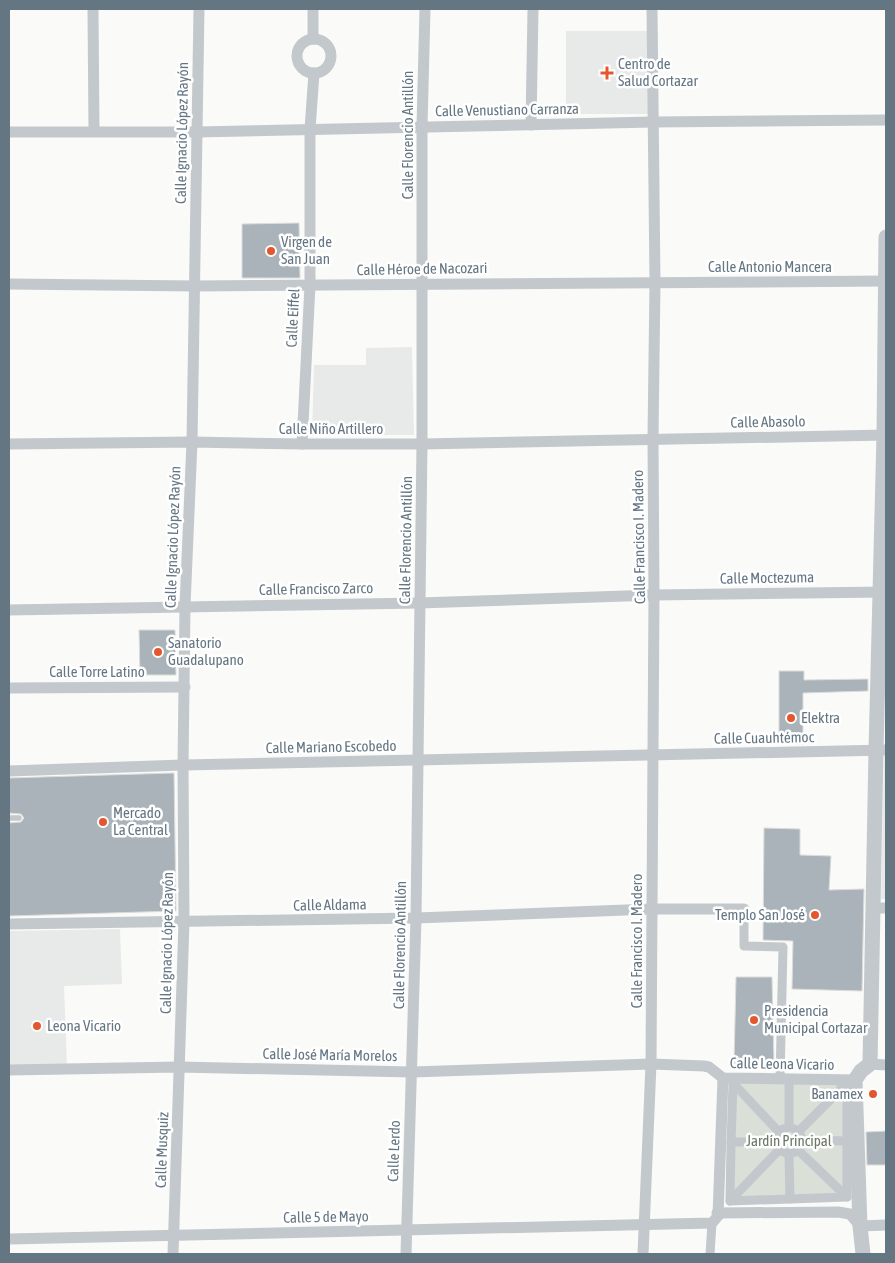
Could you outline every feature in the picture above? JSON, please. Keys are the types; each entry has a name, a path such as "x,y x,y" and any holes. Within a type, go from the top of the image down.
{"street":[{"path":"93,9 94,131"},
{"name":"Calle Ignacio López Rayón","path":"179,1067 184,922 183,765 186,687 186,606 192,442 200,9"},
{"path":"313,9 313,40"},
{"name":"Calle Florencio Antillón","path":"412,1072 416,918 422,444 422,127 425,9"},
{"path":"531,125 533,9"},
{"name":"Calle Francisco I. Madero","path":"643,1254 651,1064 654,595 652,438 655,282 652,9"},
{"path":"313,40 322,42 329,48 330,58 327,67 314,73 304,70 297,57 300,47 313,40"},
{"name":"Calle Eiffel","path":"302,444 310,285 310,129 314,73"},
{"name":"Calle Venustiano Carranza","path":"9,132 197,132 652,122 886,120"},
{"path":"870,1064 880,908 886,237"},
{"name":"Calle Antonio Mancera","path":"655,282 886,281"},
{"name":"Calle Héroe de Nacozari","path":"9,284 194,286 655,282"},
{"name":"Calle Abasolo","path":"652,438 885,435"},
{"name":"Calle Niño Artillero","path":"9,444 192,442 422,444 652,438"},
{"name":"Calle Moctezuma","path":"654,595 883,592"},
{"name":"Calle Francisco Zarco","path":"9,610 419,603 654,595"},
{"name":"Calle Torre Latino","path":"9,688 186,687"},
{"name":"Calle Cuauhtémoc","path":"653,755 881,751"},
{"name":"Calle Mariano Escobedo","path":"9,771 183,765 653,755"},
{"path":"744,909 744,946 783,947 784,1081 789,1127"},
{"name":"Calle Aldama","path":"9,924 416,918 652,910 744,909"},
{"name":"Calle Leona Vicario","path":"651,1064 709,1067 728,1080 851,1081"},
{"name":"Calle José María Morelos","path":"9,1070 179,1067 412,1072 651,1064"},
{"path":"799,1131 870,1064 886,1065"},
{"name":"Calle Musquiz","path":"173,1254 179,1067"},
{"name":"Calle Lerdo","path":"406,1254 412,1072"},
{"path":"728,1080 778,1131 778,1146 730,1201"},
{"path":"728,1080 731,1142 730,1201"},
{"path":"710,1254 728,1080"},
{"path":"847,1197 847,1141 851,1081"},
{"path":"851,1081 863,1254"},
{"path":"778,1131 789,1127 799,1131 802,1140 799,1150"},
{"path":"802,1140 847,1141"},
{"path":"731,1142 778,1146 789,1154"},
{"path":"799,1150 847,1197"},
{"path":"789,1154 799,1150"},
{"path":"789,1154 790,1199"},
{"path":"730,1201 847,1197"},
{"name":"Calle 5 de Mayo","path":"9,1240 174,1234 407,1231 644,1224 714,1218 845,1212 850,1214 860,1226"},
{"path":"860,1226 886,1225"}],"lane":[{"path":"9,818 18,818"}],"shaded area":[{"name":"Centro de Salud Cortazar","path":"566,31 649,31 649,114 566,114"},
{"path":"412,347 414,435 312,435 314,365 366,365 366,348"},
{"path":"884,756 886,756 886,899 881,899"},
{"name":"Leona Vicario","path":"120,929 122,984 64,986 67,1066 9,1066 9,931"}],"green space":[{"name":"Jardín Principal","path":"733,1083 847,1083 847,1197 730,1201"}],"building":[{"name":"Virgen de San Juan","path":"299,223 300,278 242,278 242,224"},
{"name":"Sanatorio Guadalupano","path":"139,630 175,630 176,675 140,675"},
{"name":"Elektra","path":"779,671 804,671 804,680 868,679 868,691 803,693 803,744 779,744"},
{"name":"Mercado La Central","path":"174,773 176,911 9,916 9,823 21,822 24,818 21,814 9,813 9,778"},
{"name":"Templo San José","path":"764,828 800,829 800,855 831,856 829,890 864,889 862,991 792,989 793,941 763,940"},
{"name":"Presidencia Municipal Cortazar","path":"736,977 772,977 774,1064 734,1064"},
{"path":"886,1131 886,1165 867,1165 866,1132"}],"place":[{"name":"Centro de Salud Cortazar","path":"607,73"},
{"name":"Virgen de San Juan","path":"271,251"},
{"name":"Sanatorio Guadalupano","path":"158,652"},
{"name":"Elektra","path":"791,718"},
{"name":"Mercado La Central","path":"103,822"},
{"name":"Templo San José","path":"815,915"},
{"name":"Presidencia Municipal Cortazar","path":"754,1020"},
{"name":"Leona Vicario","path":"37,1026"},
{"name":"Banamex","path":"873,1094"}]}
